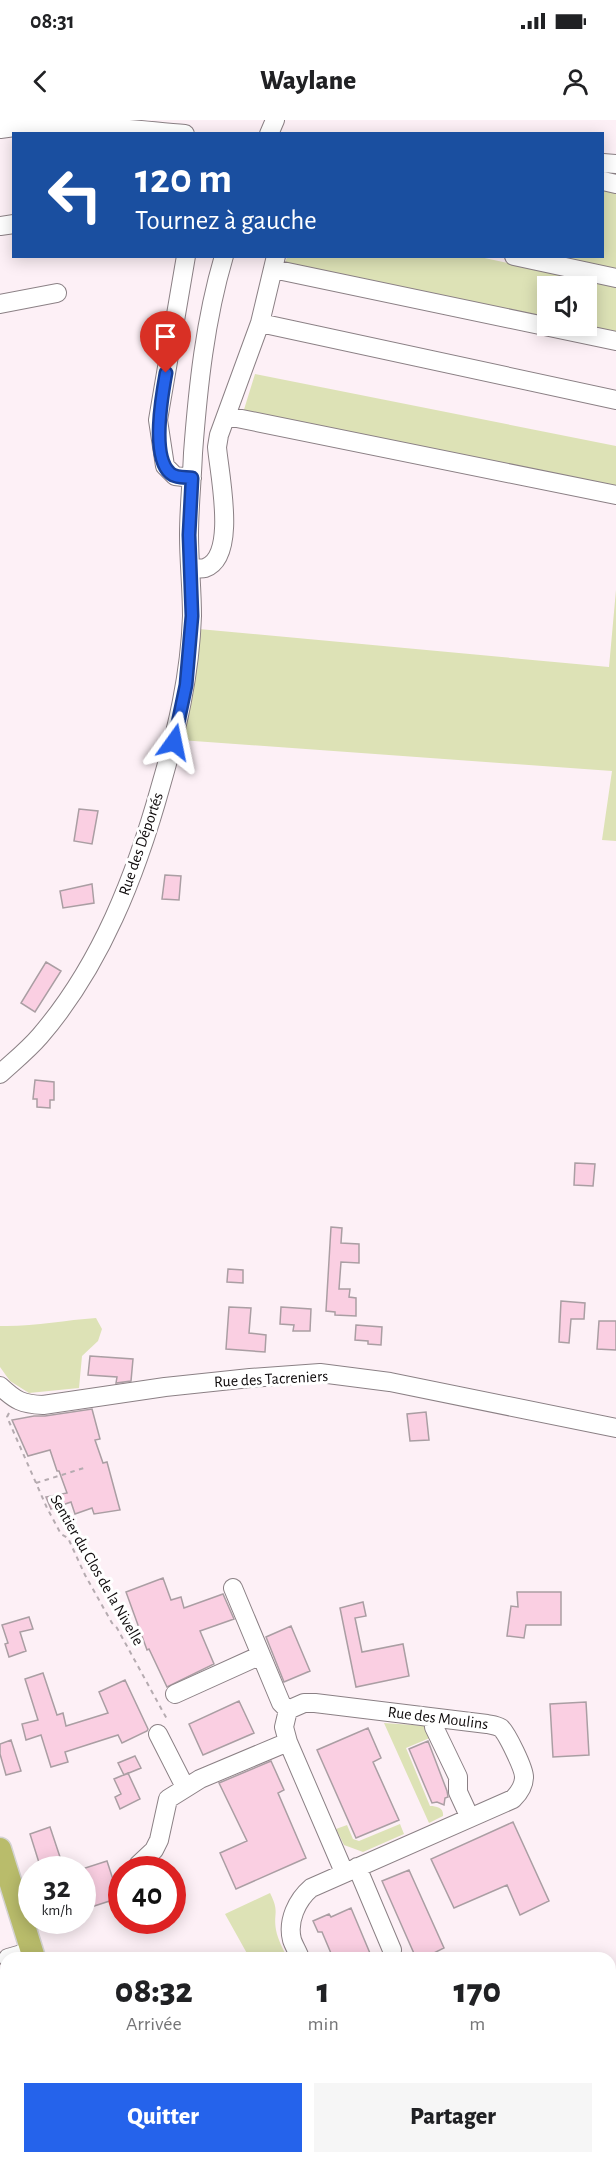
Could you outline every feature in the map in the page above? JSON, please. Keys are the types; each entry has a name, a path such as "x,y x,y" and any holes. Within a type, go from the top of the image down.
{"main road":[{"path":"0,1849 32,1952"}],"street":[{"path":"0,129 21,125 64,124 161,132"},
{"path":"186,258 158,420 165,466 175,476 192,478"},
{"name":"Rue des Déportés","path":"0,1074 39,1037 70,997 106,936 146,839 171,753 186,685 192,616 189,535 196,405 208,321 224,258"},
{"path":"523,258 616,278"},
{"path":"191,568 205,568 212,563 224,543 225,528 217,447 219,435 260,323 275,263 616,341"},
{"path":"0,304 57,293"},
{"path":"260,323 616,399"},
{"path":"227,416 616,495"},
{"name":"Rue des Tacreniers","path":"14,1399 26,1404 44,1405 165,1387 320,1373 390,1382 616,1428"},
{"path":"0,1386 14,1399"},
{"path":"233,1588 281,1704 288,1710 284,1727 288,1742 392,1950"},
{"path":"175,1694 261,1655"},
{"name":"Rue des Moulins","path":"288,1710 304,1703 315,1703 497,1725 503,1730 522,1768 524,1777 522,1786 513,1799 311,1888 300,1898 292,1920 292,1940 297,1952"},
{"path":"435,1718 434,1727 458,1777 458,1792 470,1818"},
{"path":"165,1731 185,1786"},
{"path":"148,1856 159,1840 168,1799 185,1786 288,1742"}],"path":[{"name":"Sentier du Clos de la Nivelle","path":"14,1399 7,1417 36,1483 61,1534 68,1538 85,1575 117,1628 165,1731"},
{"path":"36,1483 84,1468"}],"green space":[{"path":"604,187 616,190 616,273 540,258 604,258"},
{"path":"287,258 485,258 569,276 537,276 537,319 284,266"},
{"path":"597,282 616,286 616,336 597,332"},
{"path":"255,374 616,446 616,490 242,416"},
{"path":"616,590 616,841 602,840 612,771 180,740 199,629 609,667"},
{"path":"96,1318 102,1329 98,1341 82,1356 79,1388 29,1393 10,1381 0,1367 0,1326"},
{"path":"384,1723 427,1726 432,1737 406,1748 430,1806 440,1808 443,1816 429,1823"},
{"path":"400,1824 404,1834 363,1852 344,1845 336,1829 347,1825 353,1839 359,1841"},
{"path":"270,1893 276,1909 277,1934 285,1952 246,1952 225,1914"}],"building":[{"path":"79,809 98,811 92,844 74,841"},
{"path":"165,875 181,876 179,900 162,899"},
{"path":"92,884 94,903 63,908 60,891"},
{"path":"46,962 61,971 35,1012 21,1003"},
{"path":"35,1080 54,1082 54,1100 50,1100 50,1108 37,1107 37,1099 33,1099"},
{"path":"575,1163 595,1164 593,1186 574,1185"},
{"path":"331,1227 342,1228 341,1243 359,1244 359,1263 341,1262 339,1289 350,1289 349,1297 356,1298 356,1316 335,1315 335,1312 326,1311"},
{"path":"228,1269 243,1270 243,1283 227,1282"},
{"path":"561,1301 585,1303 584,1319 571,1319 569,1343 559,1342"},
{"path":"229,1307 251,1308 249,1333 266,1335 265,1352 226,1349"},
{"path":"281,1307 311,1309 310,1331 293,1331 294,1325 280,1324"},
{"path":"599,1321 616,1321 616,1350 597,1349"},
{"path":"356,1325 382,1327 381,1345 355,1340"},
{"path":"90,1356 133,1359 131,1381 116,1383 117,1377 88,1375"},
{"path":"92,1409 100,1439 95,1440 103,1463 107,1462 120,1510 94,1514 92,1508 75,1514 71,1502 51,1509 46,1497 67,1493 50,1450 28,1456 12,1420"},
{"path":"426,1412 429,1440 410,1441 407,1414"},
{"path":"163,1578 171,1600 181,1597 184,1608 223,1594 234,1619 200,1631 214,1664 167,1687 149,1649 147,1650 126,1592"},
{"path":"517,1592 561,1592 561,1625 526,1625 524,1638 507,1636 511,1606 518,1607"},
{"path":"363,1602 366,1616 355,1618 362,1652 403,1644 409,1676 356,1687 340,1608"},
{"path":"29,1617 33,1629 20,1632 26,1651 9,1657 5,1644 8,1643 2,1625"},
{"path":"291,1626 310,1671 284,1682 266,1637"},
{"path":"43,1673 57,1715 63,1713 66,1726 108,1713 99,1692 125,1680 147,1731 122,1743 118,1735 65,1752 68,1762 51,1767 41,1735 26,1740 22,1724 38,1720 25,1679"},
{"path":"239,1701 254,1733 203,1755 189,1724"},
{"path":"586,1702 589,1755 553,1757 550,1704"},
{"path":"368,1728 381,1758 373,1762 399,1820 356,1838 317,1750"},
{"path":"11,1740 21,1771 6,1775 0,1754 0,1744"},
{"path":"428,1741 447,1791 448,1797 445,1798 444,1805 437,1802 432,1803 409,1749"},
{"path":"135,1756 141,1768 124,1775 118,1763"},
{"path":"271,1761 284,1790 278,1793 306,1858 236,1889 220,1853 247,1841 219,1783"},
{"path":"128,1773 140,1799 120,1809 115,1797 121,1794 114,1779"},
{"path":"513,1822 549,1901 520,1915 507,1885 454,1908 431,1859"},
{"path":"50,1827 60,1856 37,1856 30,1834"},
{"path":"107,1861 108,1864 108,1902 96,1905 96,1865"},
{"path":"409,1870 444,1948 436,1952 413,1952 382,1881"},
{"path":"351,1908 369,1952 330,1952 322,1932 318,1932 313,1921 329,1914 331,1917"}],"route":[{"path":"166,373 158,420 165,466 175,476 192,478 189,535 192,616 186,685 174,742"}]}
